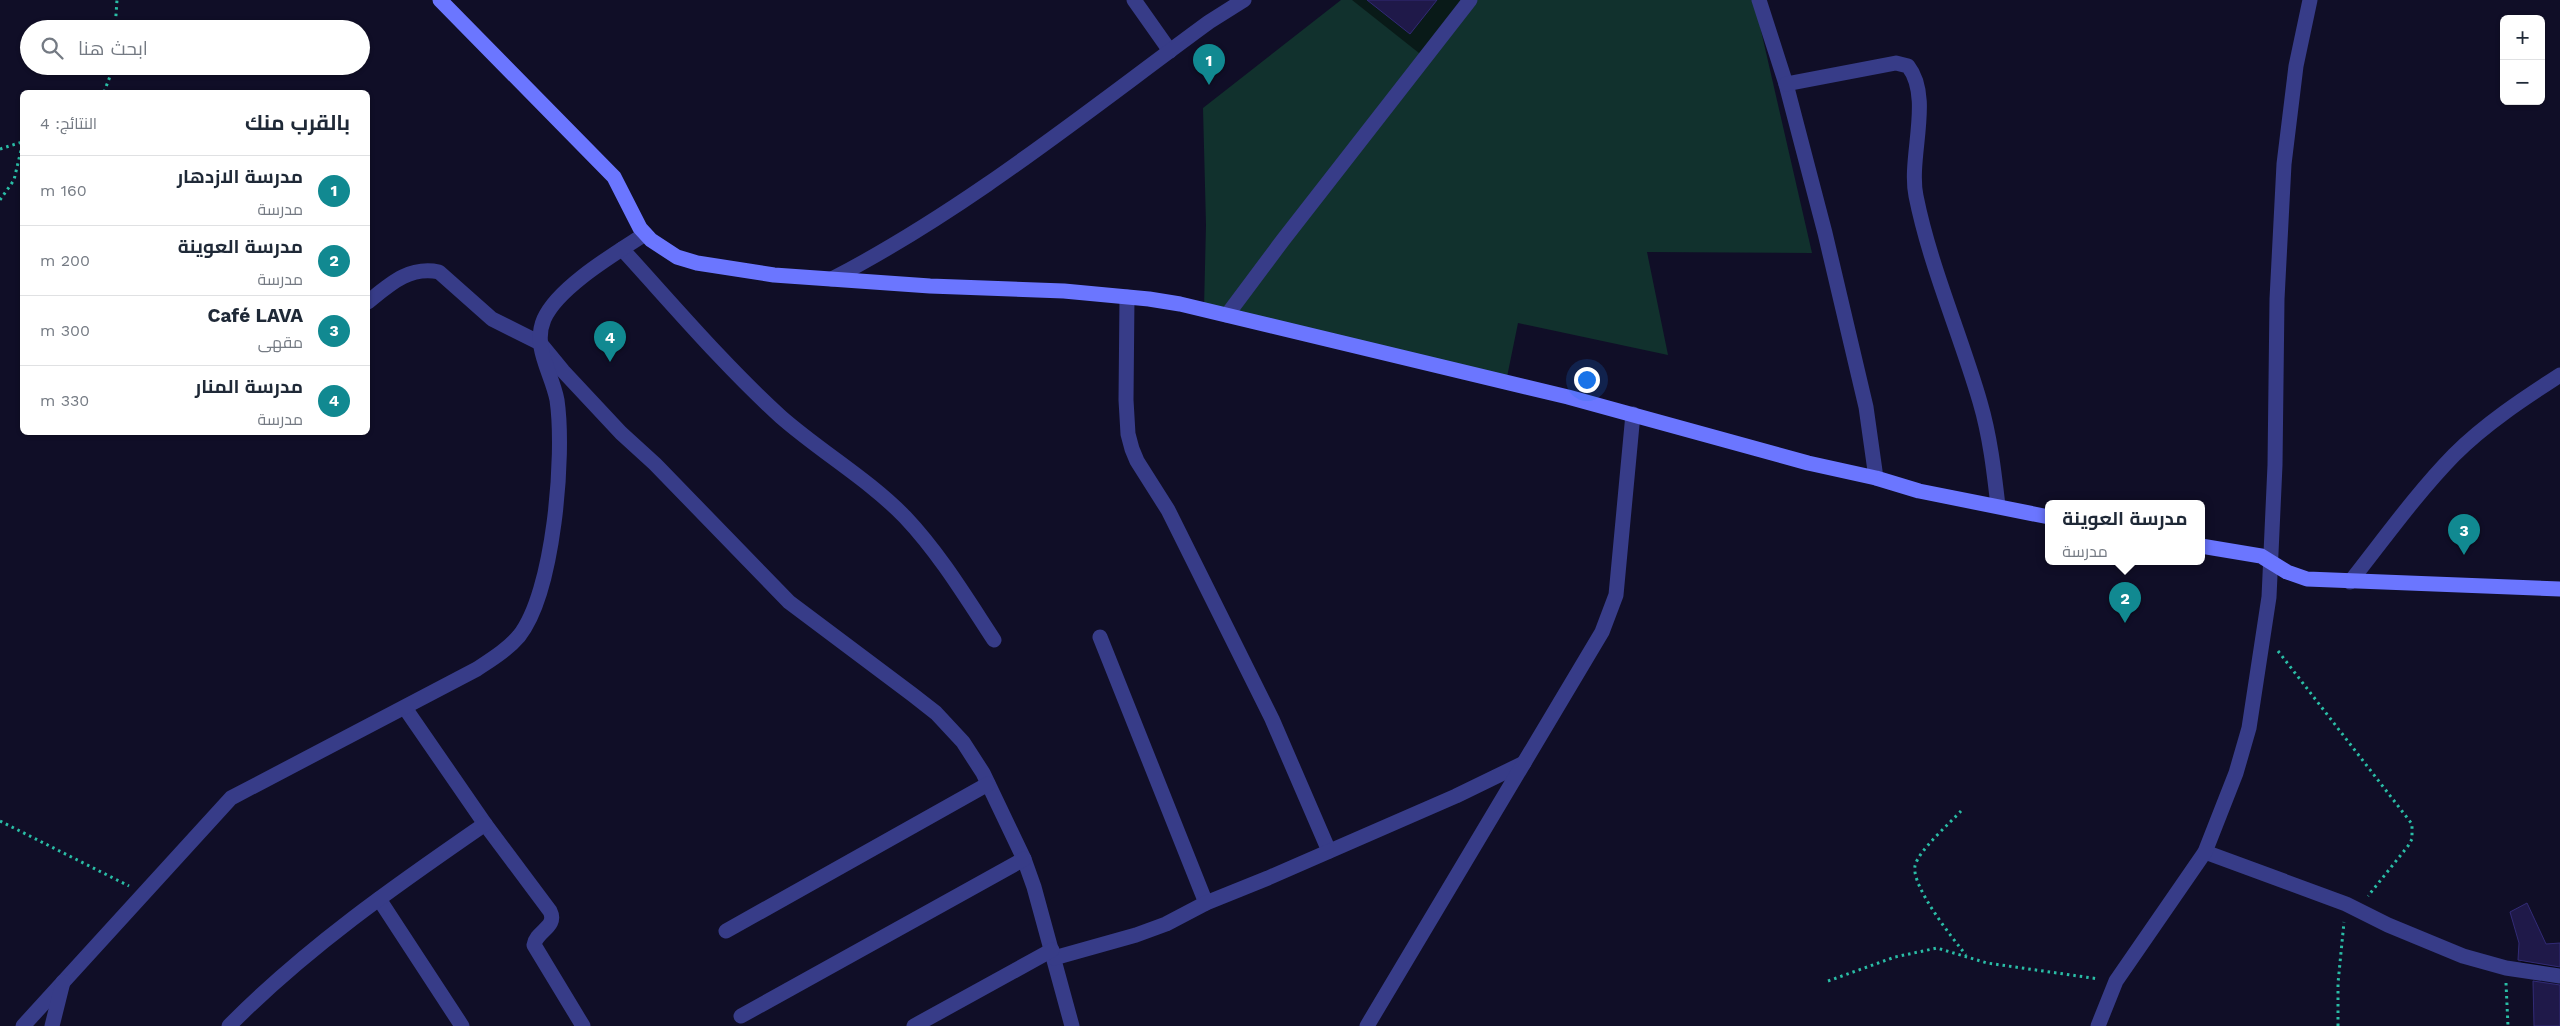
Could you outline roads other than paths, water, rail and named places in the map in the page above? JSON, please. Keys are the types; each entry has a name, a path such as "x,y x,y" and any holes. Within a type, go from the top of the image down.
{"street":[{"path":"440,0 614,177 645,234 665,251 697,263 758,273 832,279 1064,291 1180,304 1394,354 1633,414 1808,463 1876,478 1919,491 2045,516"},
{"path":"1134,0 1170,50"},
{"path":"832,279 909,238 970,198 1170,50 1244,0"},
{"path":"1227,315 1470,0"},
{"path":"1758,0 1786,84 1852,347 1866,406 1876,478"},
{"path":"2098,1026 2116,981 2204,852 2236,773 2249,728 2264,633 2271,560 2275,465 2276,299 2284,164 2296,66 2310,0"},
{"path":"1786,84 1896,63 1908,66 1915,76 1919,97 1913,177 1916,195 1943,292 1980,401 1989,440 1998,506"},
{"path":"23,1026 231,798 405,708 504,651 519,635 532,612 549,549 561,448 556,393 540,343 541,329 552,307 591,270 645,234"},
{"path":"622,249 747,384 782,418 861,478 905,517 960,588 994,640"},
{"path":"370,301 409,273 428,270 439,272 492,319 540,343 614,426 655,464 789,602 936,714 963,742 988,784 1024,859 1053,954 1072,1026"},
{"path":"1127,297 1126,400 1128,434 1132,449 1137,461 1172,517 1272,719 1329,851"},
{"path":"2350,582 2422,490 2456,454 2511,407 2560,375"},
{"path":"1367,1026 1602,632 1616,595 1633,414"},
{"path":"2205,547 2240,551 2271,560 2298,577 2350,582 2560,589"},
{"path":"1100,637 1206,902"},
{"path":"405,708 485,824 550,911 552,921 535,941 535,948 584,1026"},
{"path":"914,1026 1053,954 1151,930 1206,902 1456,796 1524,763"},
{"path":"726,931 988,784"},
{"path":"229,1026 288,970 338,928 485,824"},
{"path":"2204,852 2351,907 2463,956 2506,968 2560,976"},
{"path":"741,1016 1024,859"},
{"path":"378,899 462,1026"},
{"path":"52,1026 64,980"}],"place":[{"name":"مدرسة الازدهار","path":"1209,85"},
{"name":"مدرسة المنار","path":"610,362"},
{"name":"Café LAVA","path":"2464,555"},
{"name":"مدرسة العوينة","path":"2125,623"}]}
